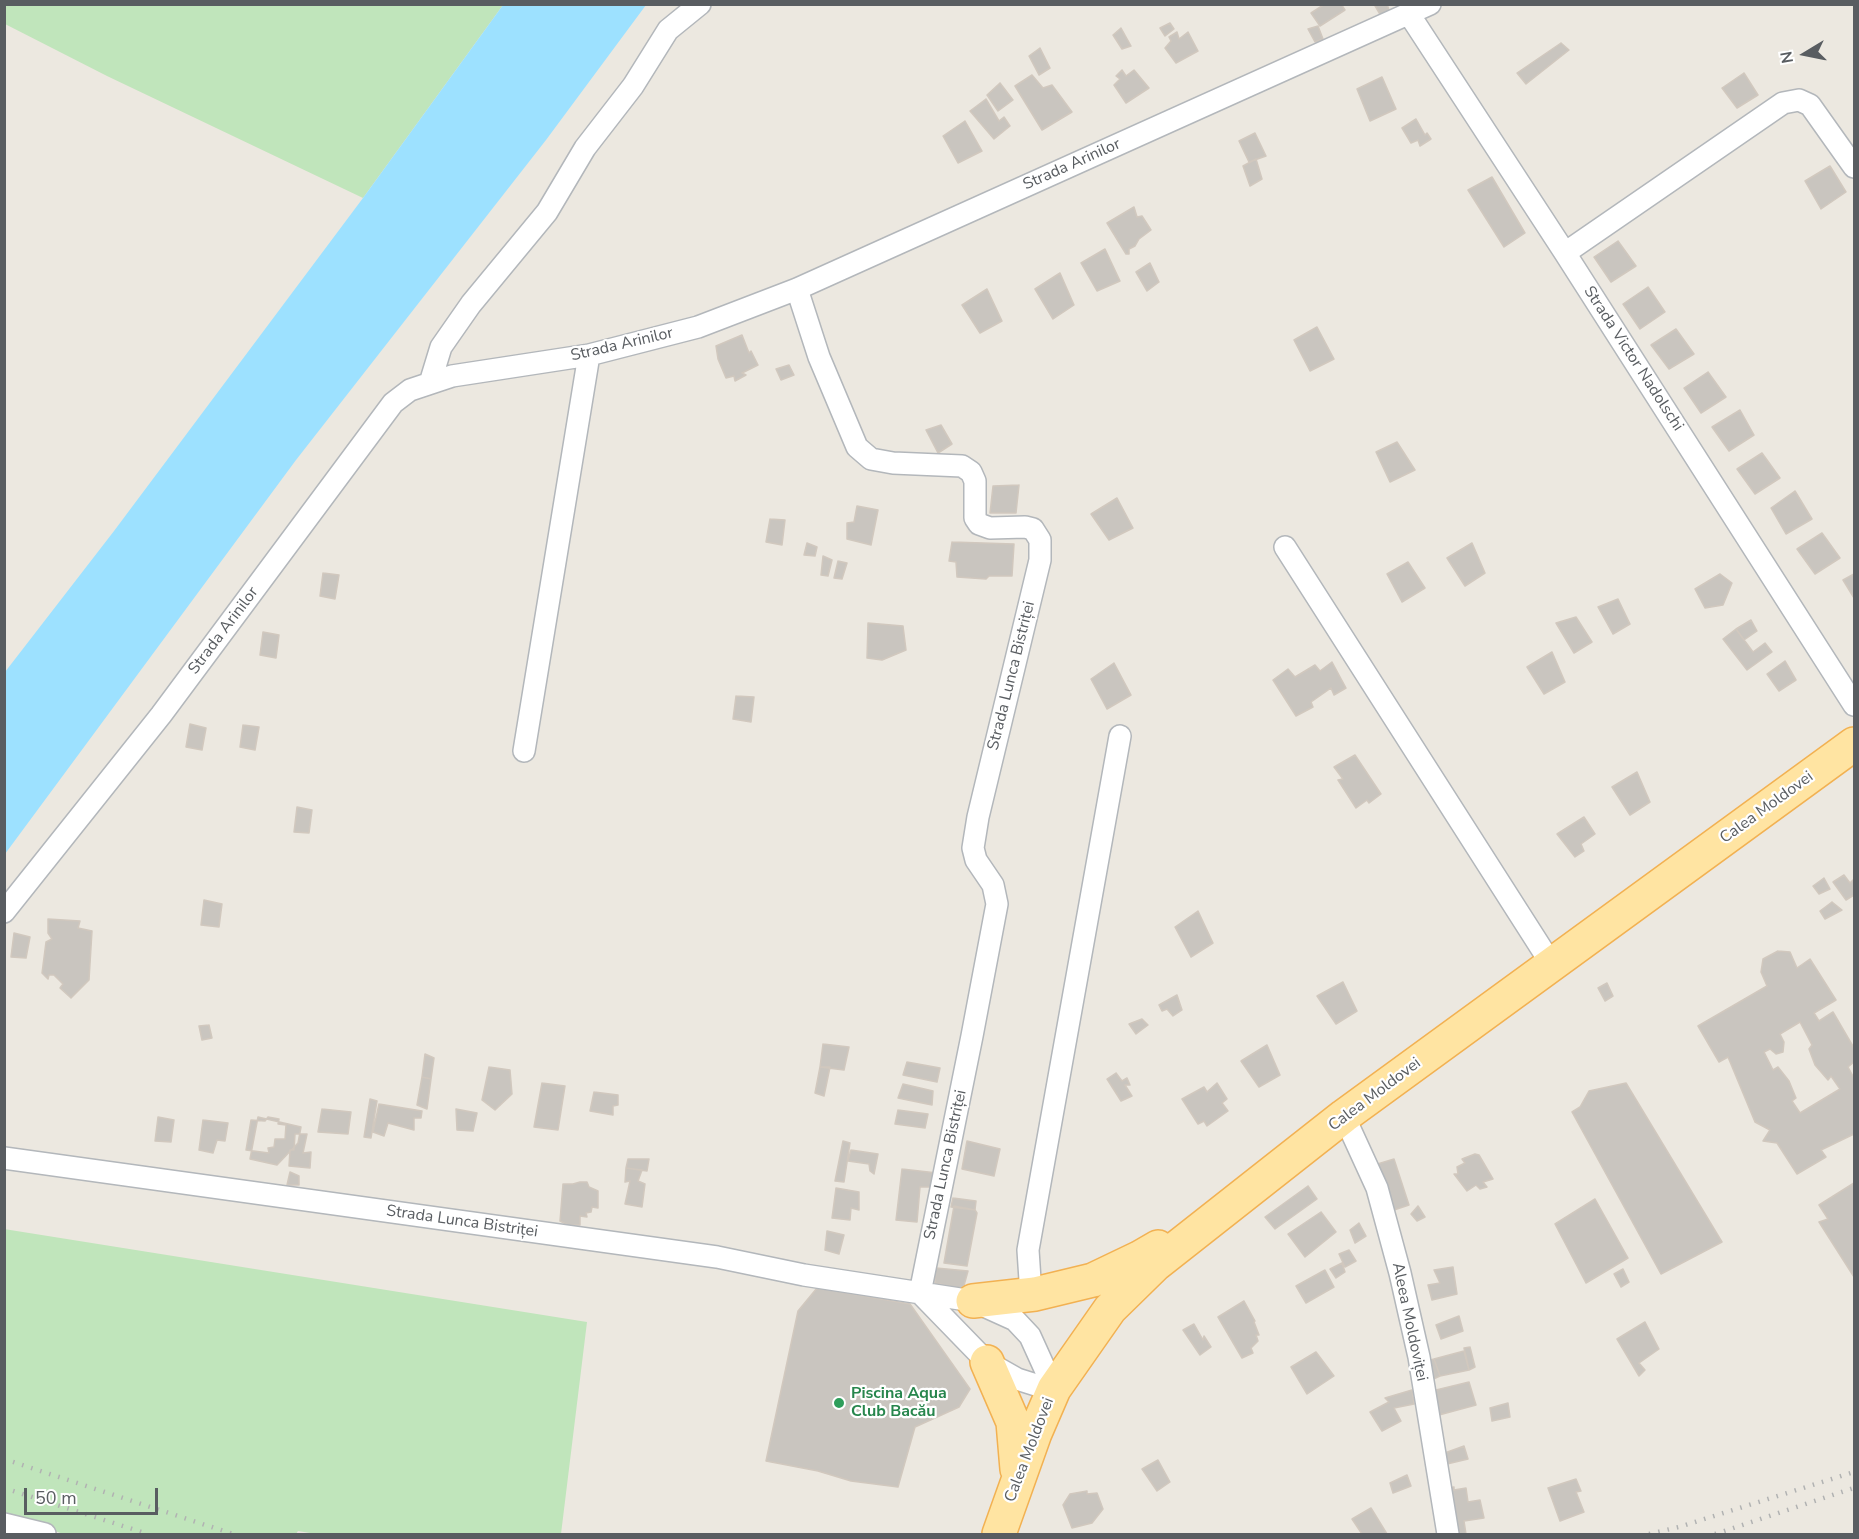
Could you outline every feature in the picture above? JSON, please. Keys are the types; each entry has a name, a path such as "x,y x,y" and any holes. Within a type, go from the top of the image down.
{"main road":[{"name":"Calea Moldovei","path":"999,1534 1017,1480 1054,1389 1110,1309 1156,1264 1344,1116 1854,744"},
{"path":"973,1301 1035,1294 1093,1280 1139,1258 1261,1183"},
{"path":"987,1362 1013,1422 1017,1480"}],"street":[{"path":"430,383 441,348 471,304 547,212 585,148 633,86 668,30 700,4"},
{"name":"Strada Arinilor","path":"4,912 161,716 393,404 410,390 452,376 589,355 698,327 796,289 1430,4"},
{"name":"Strada Victor Nadolschi","path":"1409,14 1854,705"},
{"path":"1565,253 1783,103 1799,100 1810,105 1854,167"},
{"name":"Strada Lunca Bistriței","path":"4,1158 717,1257 804,1275 920,1293 997,904 993,885 976,860 974,848 978,817 1040,560 1040,540 1033,529 1025,527 990,528 979,524 975,518 975,481 971,472 962,466 893,463 871,459 857,447 819,357 796,289"},
{"path":"524,751 589,355"},
{"path":"1285,546 1552,965"},
{"path":"1035,1294 1030,1280 1028,1250 1120,736"},
{"name":"Aleea Moldoviței","path":"1344,1116 1377,1188 1400,1273 1419,1357 1448,1534"},
{"path":"920,1293 973,1301 1014,1320 1030,1336 1054,1389"},
{"path":"920,1293 987,1362 1017,1379 1054,1389"},
{"path":"4,1524 45,1534"}],"green space":[{"path":"4,5 503,5 363,198 107,76 5,24"},
{"path":"4,1229 587,1322 561,1534 316,1534 298,1531 296,1534 63,1534 5,1512"}],"water":[{"path":"503,5 646,5 546,140 296,460 5,854 5,672 114,531 363,198"}],"building":[{"path":"1325,4 1341,4 1345,10 1320,26 1311,13"},
{"path":"1374,4 1387,4 1389,10 1381,16"},
{"path":"1170,23 1174,29 1165,36 1160,28"},
{"path":"1318,26 1323,39 1315,42 1308,29"},
{"path":"1121,28 1131,46 1122,49 1113,35"},
{"path":"1177,32 1179,39 1188,32 1198,51 1176,63 1165,48 1171,41 1169,37"},
{"path":"1561,43 1569,50 1526,84 1517,73"},
{"path":"1040,48 1050,68 1039,75 1029,56"},
{"path":"1122,70 1126,76 1134,70 1149,88 1126,103 1114,85 1120,79 1116,76"},
{"path":"1744,73 1758,95 1737,108 1722,88"},
{"path":"1032,75 1043,88 1052,85 1072,112 1042,130 1015,86"},
{"path":"1382,77 1396,109 1370,121 1357,89"},
{"path":"1000,83 1013,100 998,111 987,95"},
{"path":"986,99 999,121 1004,117 1010,126 994,139 970,111"},
{"path":"1416,119 1425,135 1427,133 1431,139 1420,146 1418,140 1411,143 1402,128"},
{"path":"965,121 982,151 958,163 943,136"},
{"path":"1255,133 1266,156 1249,162 1239,141"},
{"path":"1256,159 1262,179 1250,186 1243,166"},
{"path":"1830,166 1846,192 1821,209 1805,181"},
{"path":"1492,177 1525,233 1504,247 1468,190"},
{"path":"1134,207 1137,217 1142,216 1151,230 1129,249 1129,254 1126,254 1107,223"},
{"path":"1618,241 1636,266 1611,282 1594,257"},
{"path":"1105,249 1120,281 1097,291 1081,263"},
{"path":"1150,263 1159,282 1147,291 1136,272"},
{"path":"1060,273 1074,305 1053,319 1035,289"},
{"path":"1648,287 1665,312 1640,329 1623,304"},
{"path":"987,289 1002,321 980,333 962,305"},
{"path":"1317,327 1334,359 1310,371 1294,340"},
{"path":"1676,329 1694,354 1669,369 1651,345"},
{"path":"742,335 749,353 751,351 758,365 742,373 746,375 735,381 734,376 726,378 718,359 716,346"},
{"path":"789,365 794,375 781,380 776,369"},
{"path":"1708,372 1726,397 1701,413 1684,388"},
{"path":"1740,410 1754,435 1729,451 1712,427"},
{"path":"941,425 952,444 938,453 926,430"},
{"path":"1397,442 1415,470 1390,482 1376,452"},
{"path":"1762,453 1780,478 1755,494 1737,469"},
{"path":"1019,485 1016,513 990,513 993,486"},
{"path":"1795,491 1812,519 1786,534 1771,508"},
{"path":"1117,498 1133,528 1109,540 1091,514"},
{"path":"857,506 878,510 871,545 847,539 847,523 854,522"},
{"path":"770,519 785,520 782,545 766,542"},
{"path":"1822,533 1840,558 1815,574 1797,549"},
{"path":"952,542 1014,544 1012,576 989,576 986,579 957,577 956,562 949,561"},
{"path":"807,543 817,547 815,556 804,555"},
{"path":"1472,543 1485,573 1465,586 1447,558"},
{"path":"823,556 832,560 828,576 821,575"},
{"path":"838,561 847,563 842,579 834,578"},
{"path":"1408,562 1425,588 1402,602 1387,574"},
{"path":"323,573 339,575 335,599 320,596"},
{"path":"1720,574 1732,583 1723,605 1705,608 1695,589"},
{"path":"1854,574 1854,598 1843,580"},
{"path":"1618,599 1630,624 1613,634 1598,607"},
{"path":"1576,617 1592,642 1574,653 1556,623"},
{"path":"1751,620 1757,631 1744,640 1736,629"},
{"path":"868,623 903,626 906,650 882,660 867,658"},
{"path":"1736,629 1753,652 1765,643 1772,652 1747,670 1723,639"},
{"path":"263,632 279,635 276,658 260,655"},
{"path":"1552,652 1565,682 1544,694 1527,667"},
{"path":"1785,661 1796,680 1779,691 1767,674"},
{"path":"1332,662 1346,688 1334,695 1331,688 1311,702 1313,707 1296,716 1273,680 1288,669 1295,677 1315,665 1320,671"},
{"path":"1114,663 1131,695 1107,709 1091,679"},
{"path":"736,696 754,697 751,722 733,719"},
{"path":"190,724 206,728 202,750 186,747"},
{"path":"243,725 259,727 255,750 240,747"},
{"path":"1355,755 1381,794 1369,803 1367,800 1356,808 1338,780 1343,779 1334,767"},
{"path":"1637,772 1650,802 1630,815 1612,787"},
{"path":"297,807 312,810 309,833 294,832"},
{"path":"1584,817 1595,834 1581,844 1584,851 1575,857 1557,834"},
{"path":"1844,875 1850,883 1853,880 1854,882 1854,895 1846,900 1833,882"},
{"path":"1824,878 1830,889 1819,894 1813,886"},
{"path":"204,900 222,904 219,927 201,925"},
{"path":"1832,902 1842,910 1825,919 1820,911"},
{"path":"1198,911 1213,943 1191,957 1175,927"},
{"path":"48,919 80,921 78,928 92,931 89,980 71,998 60,988 63,984 54,975 49,975 48,979 42,973 46,942 52,939 48,933"},
{"path":"14,933 30,937 26,958 11,957"},
{"path":"1778,951 1790,952 1797,968 1810,959 1836,1000 1814,1013 1819,1021 1833,1012 1854,1048 1854,1062 1848,1067 1854,1078 1854,1134 1821,1150 1826,1157 1797,1174 1777,1143 1763,1141 1770,1130 1755,1122 1728,1057 1719,1062 1698,1026 1767,986 1761,972 1763,959","holes":["1800,1022 1812,1045 1809,1049 1815,1065 1828,1080 1831,1076 1840,1089 1800,1113 1792,1101 1796,1098 1789,1081 1778,1067 1773,1070 1764,1052 1770,1049 1776,1054 1783,1052 1784,1042 1780,1034"]},
{"path":"1343,982 1357,1011 1336,1024 1317,996"},
{"path":"1607,983 1613,996 1605,1001 1598,988"},
{"path":"1177,995 1182,1010 1173,1016 1167,1009 1162,1011 1159,1005"},
{"path":"1142,1019 1148,1025 1136,1034 1129,1024"},
{"path":"209,1025 212,1038 202,1040 199,1026"},
{"path":"823,1044 849,1047 844,1070 820,1067"},
{"path":"1267,1045 1280,1075 1259,1087 1241,1061"},
{"path":"425,1054 434,1058 431,1079 422,1077"},
{"path":"907,1062 940,1068 937,1082 903,1075"},
{"path":"489,1067 510,1070 512,1094 495,1110 482,1100"},
{"path":"820,1067 830,1067 824,1096 815,1093"},
{"path":"1116,1073 1122,1081 1127,1078 1130,1085 1125,1085 1132,1096 1121,1101 1107,1079"},
{"path":"422,1077 431,1079 427,1109 417,1105"},
{"path":"542,1083 565,1086 558,1130 534,1127"},
{"path":"1217,1083 1227,1099 1222,1103 1228,1111 1207,1126 1204,1121 1198,1124 1182,1099 1204,1087 1207,1092"},
{"path":"1626,1083 1722,1242 1661,1274 1572,1112 1580,1107 1589,1091"},
{"path":"903,1084 933,1091 932,1105 898,1098"},
{"path":"594,1092 618,1095 618,1105 613,1106 613,1115 590,1111"},
{"path":"370,1099 377,1101 371,1138 364,1137"},
{"path":"379,1104 422,1111 421,1118 414,1118 414,1130 388,1123 384,1136 373,1132"},
{"path":"322,1109 351,1112 348,1134 318,1132"},
{"path":"456,1109 477,1113 473,1131 457,1130"},
{"path":"898,1110 928,1114 925,1128 895,1124"},
{"path":"158,1117 174,1120 171,1142 155,1141"},
{"path":"258,1117 301,1127 298,1143 277,1165 250,1159"},
{"path":"268,1117 279,1119 278,1124 286,1125 285,1139 275,1139 274,1147 268,1148 269,1153 246,1150 251,1120 265,1121"},
{"path":"203,1120 228,1123 225,1141 217,1140 213,1153 199,1150"},
{"path":"295,1134 307,1134 303,1153 311,1152 310,1168 289,1166 290,1150 294,1150"},
{"path":"843,1141 850,1143 844,1182 835,1181"},
{"path":"967,1141 1000,1149 994,1176 962,1169"},
{"path":"851,1150 878,1154 874,1174 870,1171 869,1164 848,1161"},
{"path":"1475,1154 1479,1155 1493,1179 1483,1182 1487,1187 1480,1189 1476,1185 1467,1191 1454,1174 1458,1174 1457,1167 1465,1163 1462,1159"},
{"path":"628,1159 649,1159 647,1171 626,1168"},
{"path":"1394,1159 1409,1205 1388,1212 1371,1166"},
{"path":"626,1168 642,1170 638,1181 645,1184 642,1207 625,1204 630,1181 625,1182"},
{"path":"902,1169 937,1173 934,1187 920,1187 917,1222 896,1220"},
{"path":"290,1172 299,1176 299,1185 287,1185"},
{"path":"587,1182 589,1187 598,1191 598,1208 592,1207 591,1212 586,1213 587,1217 580,1216 580,1225 568,1225 560,1221 563,1184"},
{"path":"1854,1183 1854,1277 1819,1222 1828,1219 1819,1205"},
{"path":"1308,1186 1317,1199 1275,1229 1265,1217"},
{"path":"836,1188 859,1192 859,1210 851,1208 850,1220 832,1218"},
{"path":"953,1198 976,1201 975,1210 951,1207"},
{"path":"1595,1199 1628,1258 1586,1283 1555,1224"},
{"path":"954,1206 975,1210 977,1213 967,1266 944,1263"},
{"path":"1418,1206 1425,1217 1417,1221 1411,1214"},
{"path":"1321,1212 1336,1232 1305,1257 1288,1234"},
{"path":"1359,1223 1366,1236 1355,1243 1350,1230"},
{"path":"827,1231 844,1235 839,1254 825,1250"},
{"path":"1349,1250 1356,1261 1345,1267 1339,1254"},
{"path":"1342,1263 1345,1272 1336,1278 1330,1269"},
{"path":"1453,1267 1457,1294 1432,1300 1428,1285 1440,1283 1434,1270"},
{"path":"936,1268 968,1271 963,1289 935,1283"},
{"path":"1623,1269 1629,1282 1621,1287 1614,1274"},
{"path":"1325,1270 1334,1287 1306,1303 1296,1286"},
{"path":"817,1288 910,1304 970,1389 959,1407 915,1427 898,1487 851,1481 818,1471 766,1461 798,1311"},
{"path":"1244,1301 1255,1321 1259,1335 1256,1335 1258,1341 1251,1348 1253,1353 1242,1358 1218,1317"},
{"path":"1459,1316 1463,1331 1441,1339 1436,1325"},
{"path":"1645,1322 1659,1349 1639,1363 1645,1370 1639,1376 1617,1339"},
{"path":"1194,1324 1203,1340 1204,1336 1211,1347 1200,1355 1183,1330"},
{"path":"1470,1347 1475,1367 1469,1370 1464,1348"},
{"path":"1464,1351 1469,1370 1440,1376 1434,1359"},
{"path":"1316,1352 1334,1376 1307,1394 1291,1367"},
{"path":"1434,1359 1440,1376 1429,1381 1424,1362"},
{"path":"1469,1382 1476,1405 1439,1415 1432,1391"},
{"path":"1412,1390 1414,1404 1394,1408 1401,1421 1382,1431 1370,1412 1389,1402 1385,1398"},
{"path":"1508,1403 1510,1417 1492,1421 1490,1408"},
{"path":"1464,1446 1468,1459 1447,1464 1442,1454"},
{"path":"1158,1460 1170,1482 1157,1491 1142,1469"},
{"path":"1407,1475 1411,1486 1393,1493 1390,1483"},
{"path":"1576,1479 1581,1491 1576,1492 1584,1512 1560,1521 1548,1488"},
{"path":"1454,1487 1454,1490 1466,1488 1468,1502 1480,1500 1484,1518 1464,1521 1466,1534 1457,1534 1447,1488"},
{"path":"1087,1491 1087,1494 1097,1493 1103,1509 1092,1523 1072,1528 1063,1505 1070,1494"},
{"path":"1371,1508 1387,1534 1362,1534 1352,1519"}],"railway":[{"path":"4,1459 233,1534"},
{"path":"1649,1534 1679,1527 1854,1472"},
{"path":"4,1488 148,1534"},
{"path":"1715,1534 1854,1488"}],"place":[{"name":"Piscina Aqua Club Bacău","path":"839,1403"}]}
